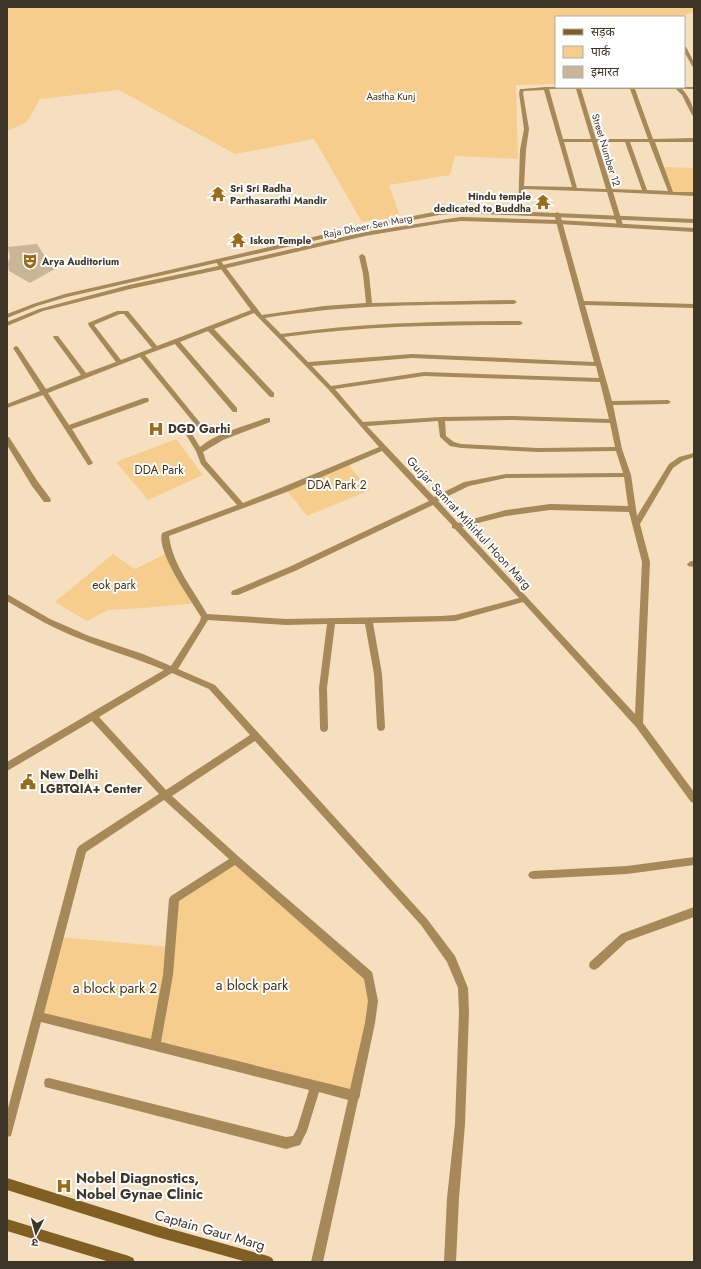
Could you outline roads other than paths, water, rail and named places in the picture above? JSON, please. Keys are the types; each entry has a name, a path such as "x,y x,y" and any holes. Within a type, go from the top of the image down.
{"main road":[{"name":"Captain Gaur Marg","path":"7,1184 157,1231 268,1262"},
{"path":"7,1225 129,1262"}],"street":[{"path":"685,49 694,66"},
{"path":"546,88 575,189"},
{"name":"Street Number 12","path":"578,88 620,226"},
{"path":"520,213 523,150 526,142 526,119 521,93 524,89 632,88 671,193"},
{"path":"678,88 684,94 694,115"},
{"path":"627,140 646,192"},
{"path":"561,141 694,140"},
{"path":"521,188 694,194"},
{"name":"Raja Dheer Sen Marg","path":"7,324 41,310 128,287 361,228 439,213 460,211 520,213 620,226 694,230"},
{"name":"Raja Dheer Sen Marg","path":"7,316 35,305 65,296 365,234 444,221 461,219 617,217 694,221"},
{"path":"557,218 609,403 619,449 627,475 632,509 646,562 639,724"},
{"path":"362,256 366,274 369,305"},
{"name":"Gurjar Samrat Mihirkul Hoon Marg","path":"221,264 255,311 330,388 360,424 525,599 639,724 694,798"},
{"path":"262,317 292,311 369,305 514,302"},
{"path":"581,303 694,306"},
{"path":"7,406 255,311"},
{"path":"120,363 91,323 119,312 126,312 156,349"},
{"path":"280,336 311,331 376,325 520,323"},
{"path":"210,329 272,395"},
{"path":"56,337 85,377"},
{"path":"176,342 235,410"},
{"path":"16,348 90,463"},
{"path":"141,355 198,424 185,428 199,451 203,462 242,506"},
{"path":"306,364 412,356 598,364"},
{"path":"330,388 424,374 603,380"},
{"path":"68,428 146,400"},
{"path":"609,403 668,402"},
{"path":"360,424 440,419 512,418 613,421"},
{"path":"440,419 443,437 452,444 461,446 538,450 619,449"},
{"path":"199,451 202,447 212,442 268,420"},
{"path":"7,439 35,484 47,500"},
{"path":"7,767 93,718 173,669 204,622 205,617 181,578 165,544 165,535 286,489 383,448"},
{"path":"636,524 671,466 681,459 694,455"},
{"path":"235,593 292,569 433,502 434,500 467,484 506,476 627,475"},
{"path":"455,526 506,513 550,507 632,509"},
{"path":"7,597 47,621 86,638 173,669 212,686 424,922 451,959 463,988 464,1012 460,1124 453,1198 450,1262"},
{"path":"205,617 286,622 369,622 455,618 525,599"},
{"path":"324,728 323,688 331,622"},
{"path":"369,622 378,674 381,727"},
{"path":"93,718 165,795 236,860 368,976 373,1001 355,1096 317,1262"},
{"path":"7,1132 82,849 256,736"},
{"path":"155,1046 168,975 174,899 236,860"},
{"path":"532,875 627,870 694,861"},
{"path":"594,965 624,937 694,912"},
{"path":"38,1016 355,1096"},
{"path":"49,1083 286,1143 296,1141 302,1131 315,1086"}],"place":[{"name":"Sri Sri Radha Parthasarathi Mandir","path":"218,194"},
{"name":"Hindu temple dedicated to Buddha","path":"543,202"},
{"name":"Iskon Temple","path":"238,240"},
{"name":"Arya Auditorium","path":"30,261"},
{"name":"DGD Garhi","path":"156,429"},
{"name":"New Delhi LGBTQIA+ Center","path":"28,782"},
{"name":"Nobel Diagnostics, Nobel Gynae Clinic","path":"64,1186"}],"park label":[{"name":"Aastha Kunj","path":"391,96"},
{"name":"DDA Park","path":"159,470"},
{"name":"DDA Park 2","path":"337,485"},
{"name":"eok park","path":"114,585"},
{"name":"a block park","path":"252,985"},
{"name":"a block park 2","path":"115,988"}]}
